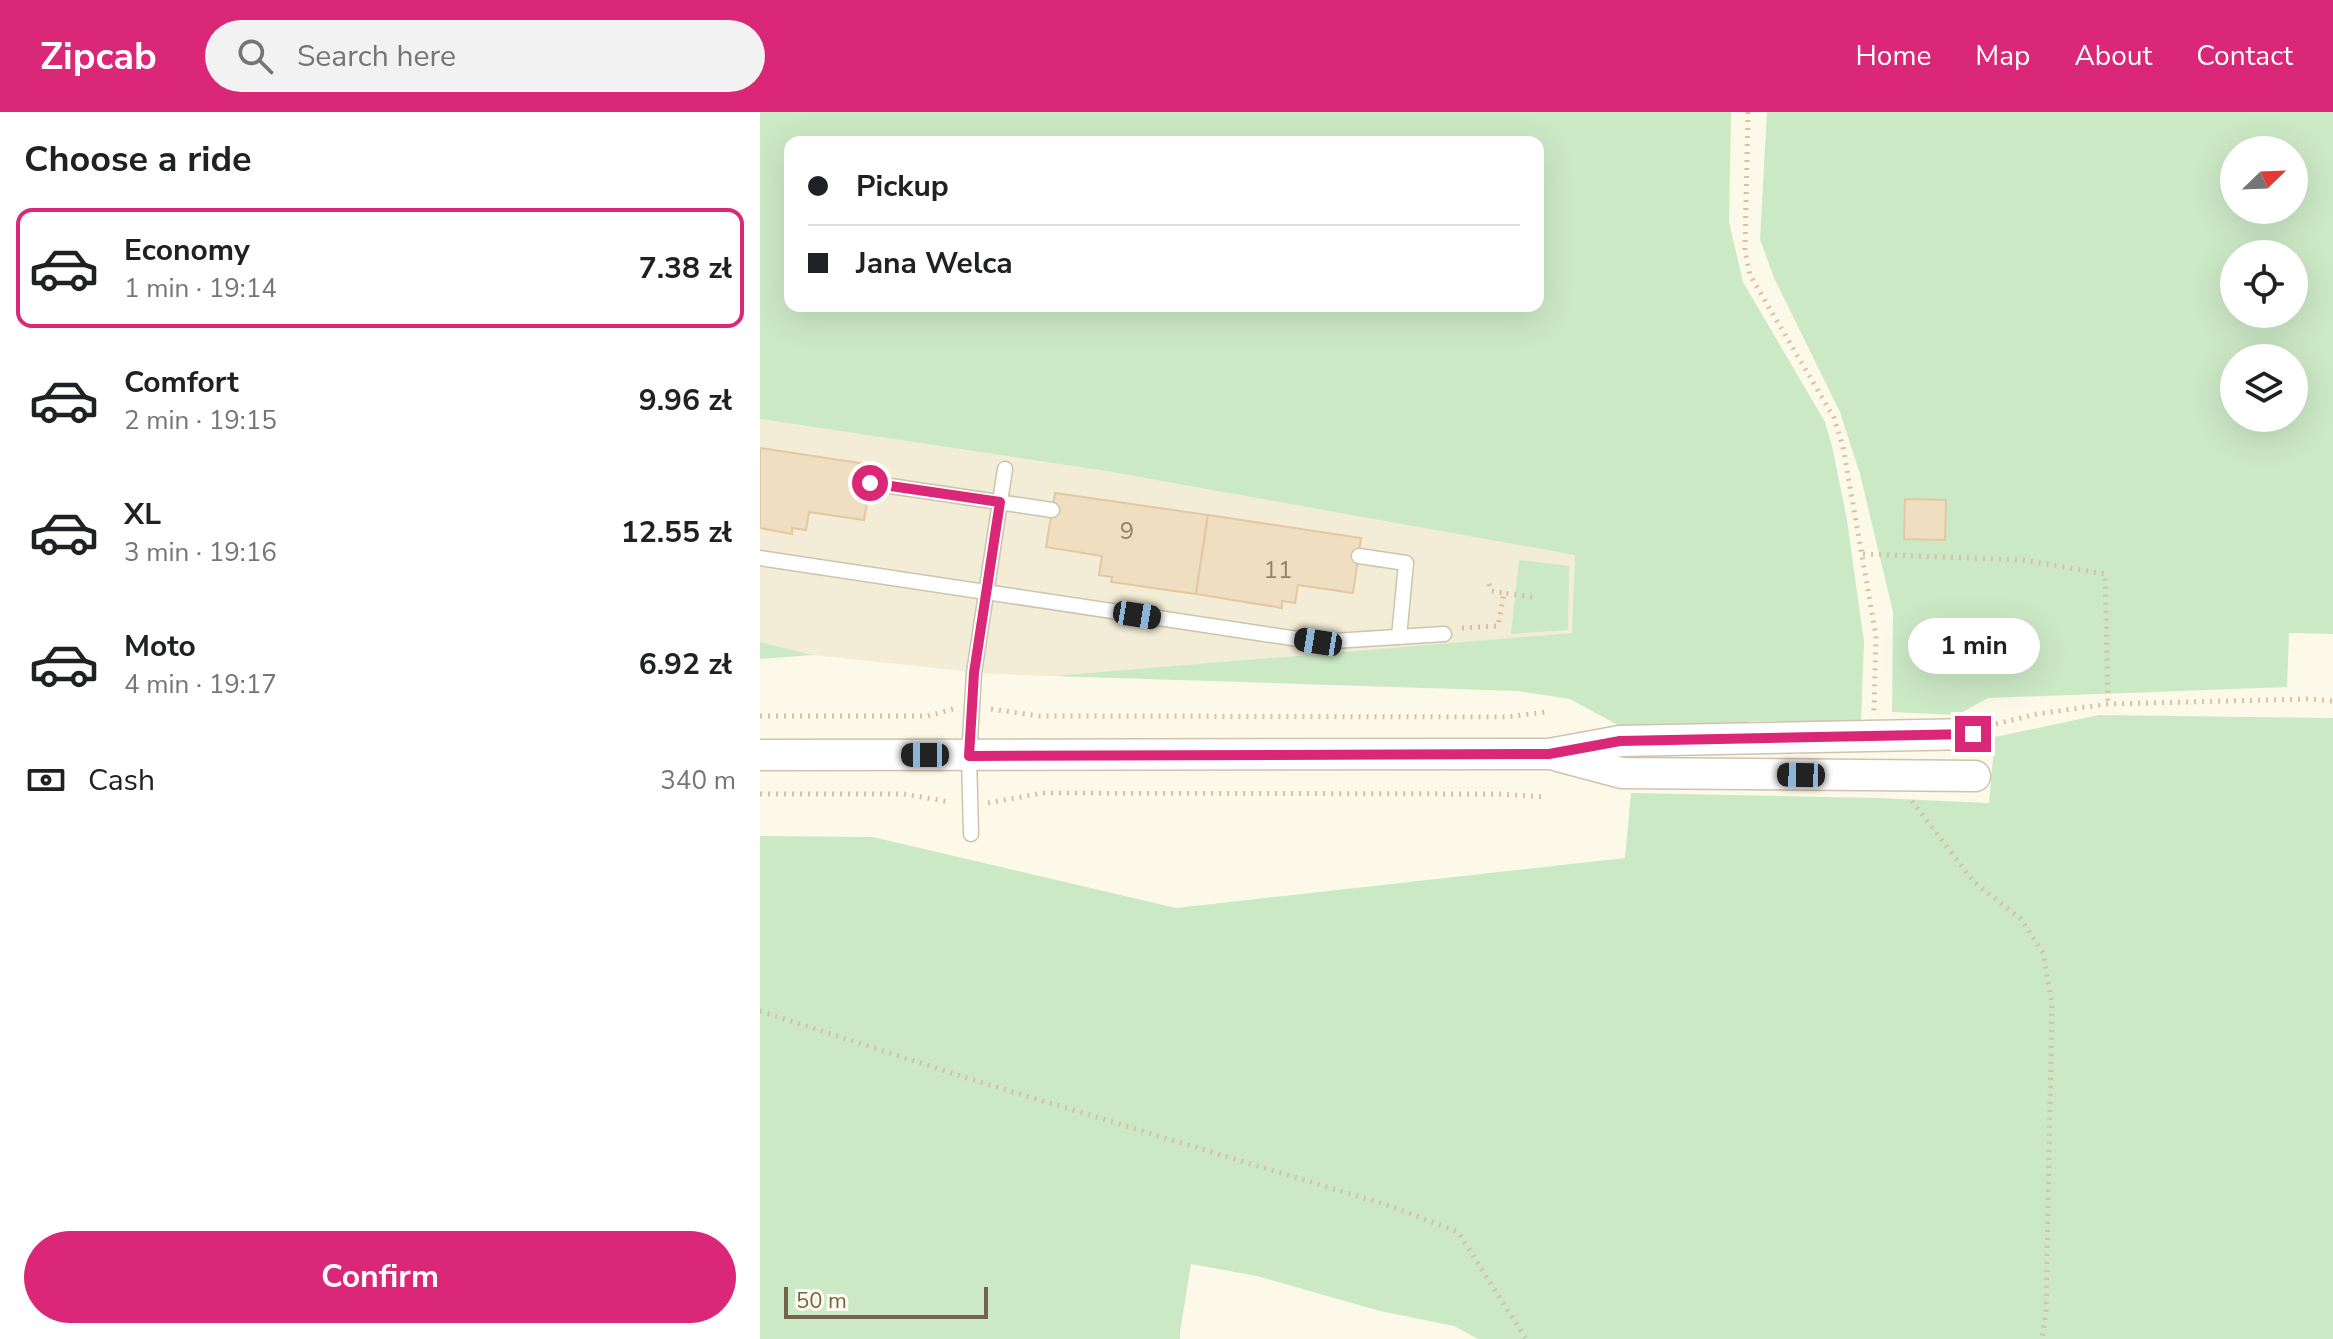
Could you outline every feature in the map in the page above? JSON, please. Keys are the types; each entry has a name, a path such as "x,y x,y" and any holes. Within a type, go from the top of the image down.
{"street":[{"path":"760,755 1549,754 1620,741 1973,734"},
{"path":"1549,754 1622,773 1975,776"}],"lane":[{"path":"971,834 969,756 974,673 1005,469"},
{"path":"870,483 1052,510"},
{"path":"1359,556 1406,563 1399,637"},
{"path":"760,558 1318,642 1450,631"}],"path":[{"path":"1748,112 1745,251 1750,275 1834,418 1843,447 1876,636 1874,736"},
{"path":"1863,554 2023,560 2105,574 2108,704"},
{"path":"1489,584 1491,591 1533,597"},
{"path":"1450,631 1498,626 1504,593"},
{"path":"1973,734 1990,726 2037,714 2108,704 2333,701"},
{"path":"760,716 928,716 951,709 996,709 1039,716 1507,717 1545,712"},
{"path":"1891,775 1974,882 2021,919 2043,953 2052,1004 2046,1310 2042,1339"},
{"path":"760,794 904,794 971,804 1043,793 1498,794 1546,797"},
{"path":"760,1011 967,1078 1390,1206 1458,1232 1526,1339"}],"shaded area":[{"path":"760,419 1106,471 1575,554 1573,633 1052,676 992,674 813,655 760,642"}],"green space":[{"path":"760,112 1731,112 1729,222 1743,282 1825,422 1832,446 1847,520 1864,642 1861,722 1750,721 1731,730 1627,730 1570,699 1517,691 1052,676 1572,633 1575,555 1106,471 760,419"},
{"path":"1767,112 2333,112 2333,634 2289,633 2287,687 1988,698 1957,715 1892,712 1893,612 1860,474 1840,412 1774,278 1760,239"},
{"path":"1519,560 1569,566 1568,630 1511,634"},
{"path":"760,642 813,655 760,659"},
{"path":"2099,715 2333,718 2333,1339 1478,1339 1454,1326 1380,1311 1257,1276 1191,1264 1180,1339 760,1339 760,836 873,837 1176,908 1625,858 1631,793 1989,803 1995,737"}],"building":[{"path":"760,448 873,465 864,520 809,512 806,530 792,528 792,534 760,528"},
{"path":"1055,493 1208,515 1196,594 1111,582 1112,577 1099,575 1102,556 1046,547"},
{"path":"1905,499 1946,500 1945,540 1904,539"},
{"path":"1208,515 1361,538 1353,593 1298,585 1295,603 1282,601 1282,608 1196,594"}],"route":[{"path":"870,483 1000,502 974,673 969,756 1549,754 1620,741 1973,734"}]}
